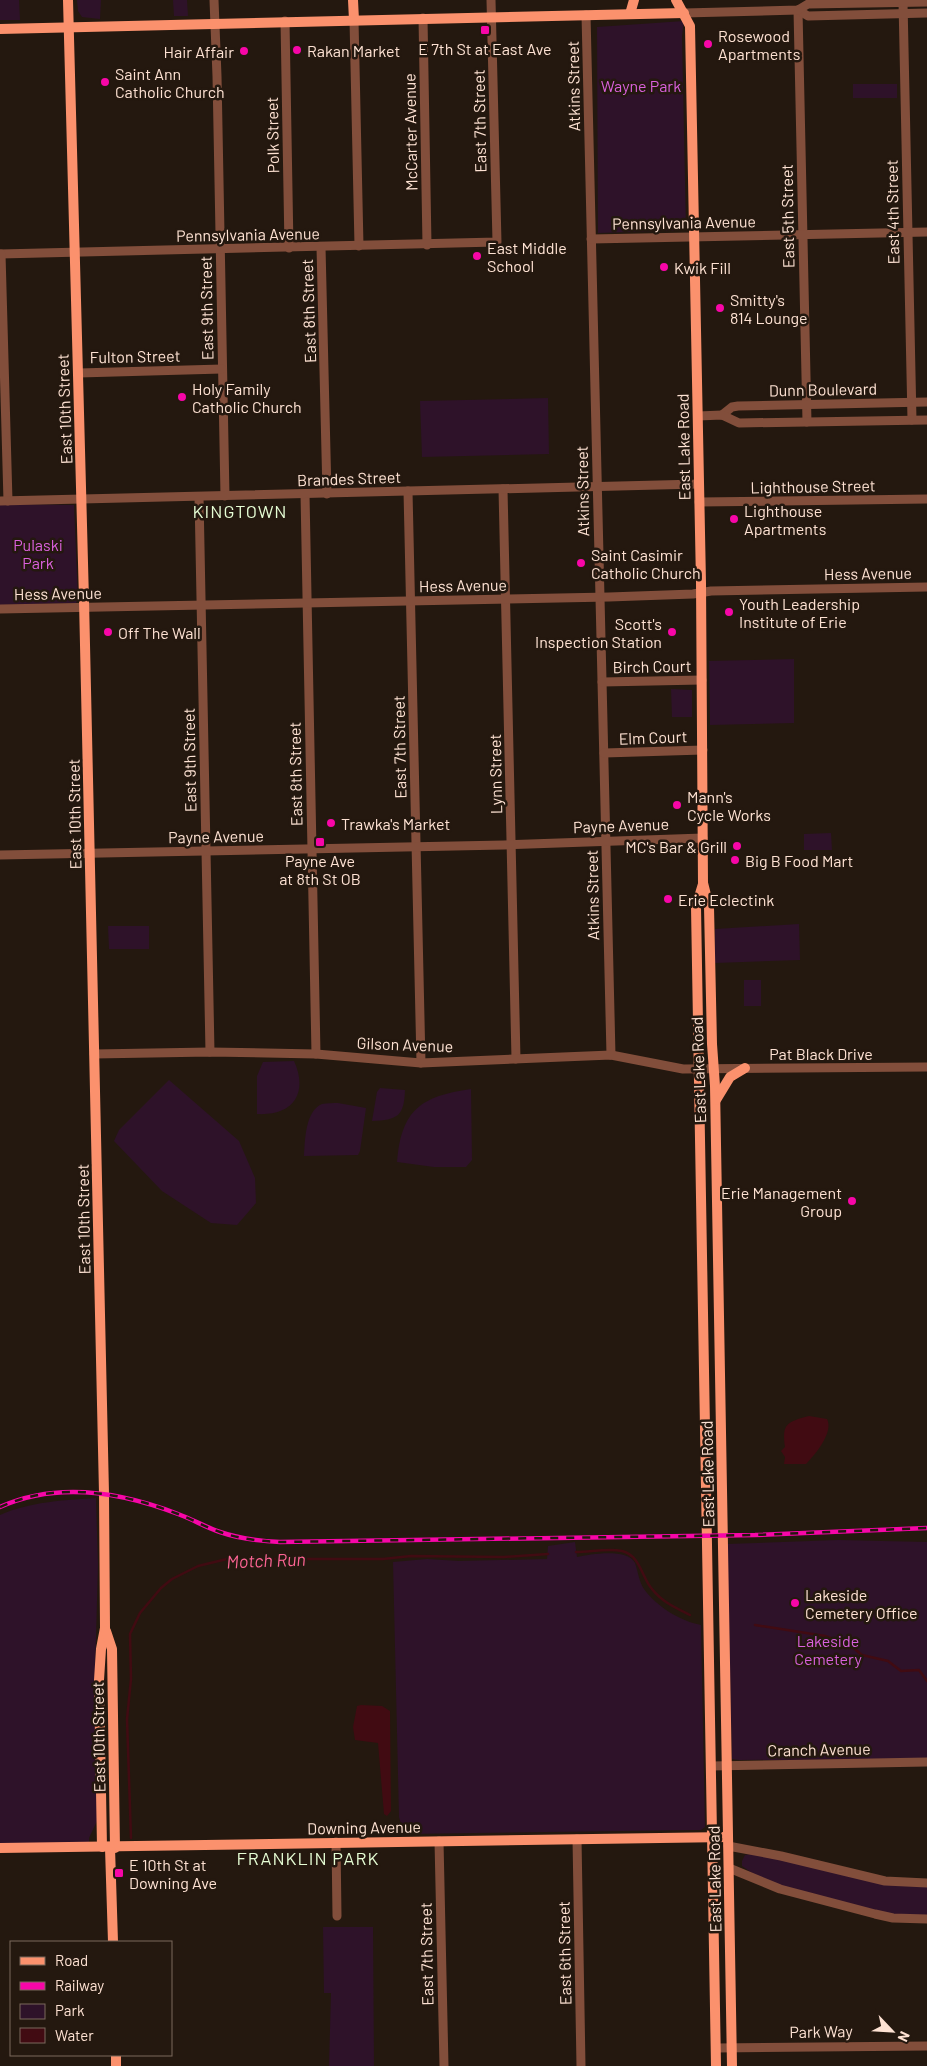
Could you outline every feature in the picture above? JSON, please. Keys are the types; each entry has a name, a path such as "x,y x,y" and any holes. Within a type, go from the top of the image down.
{"street":[{"name":"East 10th Street","path":"68,0 104,1493 106,1628 101,1649 99,1680 109,1848 112,1941"},
{"name":"East 9th Street","path":"214,0 225,496"},
{"path":"353,0 358,246"},
{"name":"East 7th Street","path":"491,0 497,242"},
{"path":"630,14 634,0"},
{"path":"676,0 684,12"},
{"path":"780,0 780,11"},
{"name":"East 4th Street","path":"903,2 912,420"},
{"path":"0,29 780,11 798,10 808,4 927,2"},
{"path":"798,10 808,16 927,13"},
{"name":"East 5th Street","path":"798,10 807,422"},
{"name":"East Lake Road","path":"684,12 690,26 701,593 703,883 709,907 712,1044 715,1068 732,2066"},
{"name":"Atkins Street","path":"586,15 610,1055"},
{"name":"McCarter Avenue","path":"423,18 427,245"},
{"name":"Polk Street","path":"285,21 289,248"},
{"name":"Pennsylvania Avenue","path":"591,239 927,232"},
{"name":"Pennsylvania Avenue","path":"1,254 497,242"},
{"name":"East 8th Street","path":"321,247 328,494"},
{"path":"1,254 4,501"},
{"name":"Fulton Street","path":"78,372 222,369"},
{"name":"Dunn Boulevard","path":"722,415 732,407 738,406 927,402"},
{"name":"Dunn Boulevard","path":"698,416 722,415 739,423 927,420"},
{"name":"Brandes Street","path":"4,501 699,484"},
{"name":"Lynn Street","path":"503,489 516,1058"},
{"name":"East 7th Street","path":"408,491 421,1063"},
{"name":"East 8th Street","path":"305,494 316,1054"},
{"name":"East 9th Street","path":"199,496 210,1052"},
{"name":"Lighthouse Street","path":"699,502 927,499"},
{"name":"Hess Avenue","path":"0,609 600,597 747,590 927,587"},
{"name":"Birch Court","path":"602,682 702,680"},
{"name":"Elm Court","path":"604,753 703,750"},
{"name":"Payne Avenue","path":"0,855 511,845 703,838"},
{"name":"East Lake Road","path":"703,883 696,907 716,2066"},
{"name":"Gilson Avenue","path":"94,1054 210,1052 316,1054 421,1063 610,1055 673,1068 699,1070 715,1068"},
{"name":"Pat Black Drive","path":"715,1068 927,1067"},
{"path":"715,1101 730,1077 744,1068"},
{"name":"Cranch Avenue","path":"711,1766 927,1762"},
{"name":"Downing Avenue","path":"0,1848 109,1848 336,1842 713,1837 728,1841"},
{"name":"East 6th Street","path":"577,1839 581,2066"},
{"name":"East 7th Street","path":"439,1841 444,2066"},
{"path":"728,1841 764,1852 885,1880 927,1883"},
{"path":"336,1842 337,1916"},
{"path":"729,1868 780,1889 875,1914 893,1918 927,1919"},
{"name":"Park Way","path":"716,2048 927,2046"}],"green space":[{"path":"0,0 19,0 20,20 0,20"},
{"path":"77,0 101,0 100,19 82,17 78,11"},
{"path":"173,0 187,0 188,16 174,16"},
{"name":"Wayne Park","path":"684,21 682,36 686,230 598,233 597,27"},
{"path":"853,84 897,84 897,98 853,98"},
{"path":"548,398 549,454 422,457 420,401"},
{"name":"Pulaski Park","path":"0,504 74,505 78,599 76,603 0,605"},
{"path":"794,659 794,723 710,725 709,661"},
{"path":"671,689 692,690 692,717 672,717"},
{"path":"831,833 832,850 804,850 804,834"},
{"path":"799,924 800,960 715,963 715,929"},
{"path":"108,926 149,926 149,949 109,949"},
{"path":"744,980 761,980 761,1006 744,1006"},
{"path":"294,1061 299,1083 298,1093 294,1101 280,1111 269,1114 257,1114 257,1076 263,1062"},
{"path":"169,1080 239,1141 255,1178 256,1203 237,1225 211,1223 162,1191 114,1141 119,1130"},
{"path":"380,1088 405,1090 403,1106 394,1118 372,1121 377,1092"},
{"path":"471,1089 472,1160 466,1167 434,1167 397,1162 403,1130 409,1118 417,1109 427,1101 439,1096"},
{"path":"338,1103 366,1108 358,1155 304,1156 307,1127 312,1113 322,1104"},
{"path":"96,1498 98,1565 95,1672 97,1821 89,1842 0,1844 0,1515 35,1504"},
{"name":"Lakeside Cemetery","path":"838,1540 927,1542 927,1759 732,1759 727,1544"},
{"path":"575,1542 577,1557 608,1553 625,1555 631,1558 635,1563 642,1586 655,1601 677,1616 701,1625 705,1827 701,1830 404,1834 399,1817 393,1562 427,1559 459,1561 547,1559 548,1546"},
{"path":"751,1854 927,1886 927,1916 884,1914 765,1882 742,1866 745,1855"},
{"path":"323,1927 373,1927 374,2066 329,2066 331,1993 324,1993"}],"water":[{"path":"809,1416 827,1419 828,1430 823,1443 806,1464 784,1464 785,1457 781,1451 785,1447 784,1433 787,1425 795,1420"},
{"path":"357,1706 382,1706 390,1711 391,1811 387,1816 384,1814 378,1743 355,1740 353,1727"}],"waterway":[{"name":"Motch Run","path":"576,1552 611,1550 628,1553 637,1562 656,1594 690,1615"},
{"name":"Motch Run","path":"131,1838 127,1719 131,1679 130,1634 140,1613 161,1588 172,1579 198,1566 227,1559 383,1559 411,1556 504,1557 548,1554"},
{"name":"Motch Run","path":"755,1625 825,1636 851,1646 862,1655 888,1661 901,1671 919,1670 927,1681"}],"railway":[{"path":"0,1507 44,1494 89,1492 112,1495 156,1506 227,1534 250,1539 280,1542 755,1535 927,1528"}],"place":[{"name":"E 7th St at East Ave","path":"485,30"},
{"name":"Rosewood Apartments","path":"708,44"},
{"name":"Rakan Market","path":"297,50"},
{"name":"Hair Affair","path":"244,51"},
{"name":"Saint Ann Catholic Church","path":"105,82"},
{"name":"East Middle School","path":"477,256"},
{"name":"Kwik Fill","path":"664,267"},
{"name":"Smitty's 814 Lounge","path":"720,308"},
{"name":"Holy Family Catholic Church","path":"182,397"},
{"name":"Lighthouse Apartments","path":"734,519"},
{"name":"Saint Casimir Catholic Church","path":"581,563"},
{"name":"Youth Leadership Institute of Erie","path":"729,612"},
{"name":"Off The Wall","path":"108,632"},
{"name":"Scott's Inspection Station","path":"672,632"},
{"name":"Mann's Cycle Works","path":"677,805"},
{"name":"Trawka's Market","path":"331,823"},
{"name":"Payne Ave at 8th St OB","path":"320,842"},
{"name":"MC's Bar & Grill","path":"737,846"},
{"name":"Big B Food Mart","path":"735,860"},
{"name":"Erie Eclectink","path":"668,899"},
{"name":"Erie Management Group","path":"852,1201"},
{"name":"Lakeside Cemetery Office","path":"795,1603"},
{"name":"E 10th St at Downing Ave","path":"119,1873"}],"district":[{"name":"KINGTOWN","path":"240,511"},
{"name":"FRANKLIN PARK","path":"308,1858"}]}
